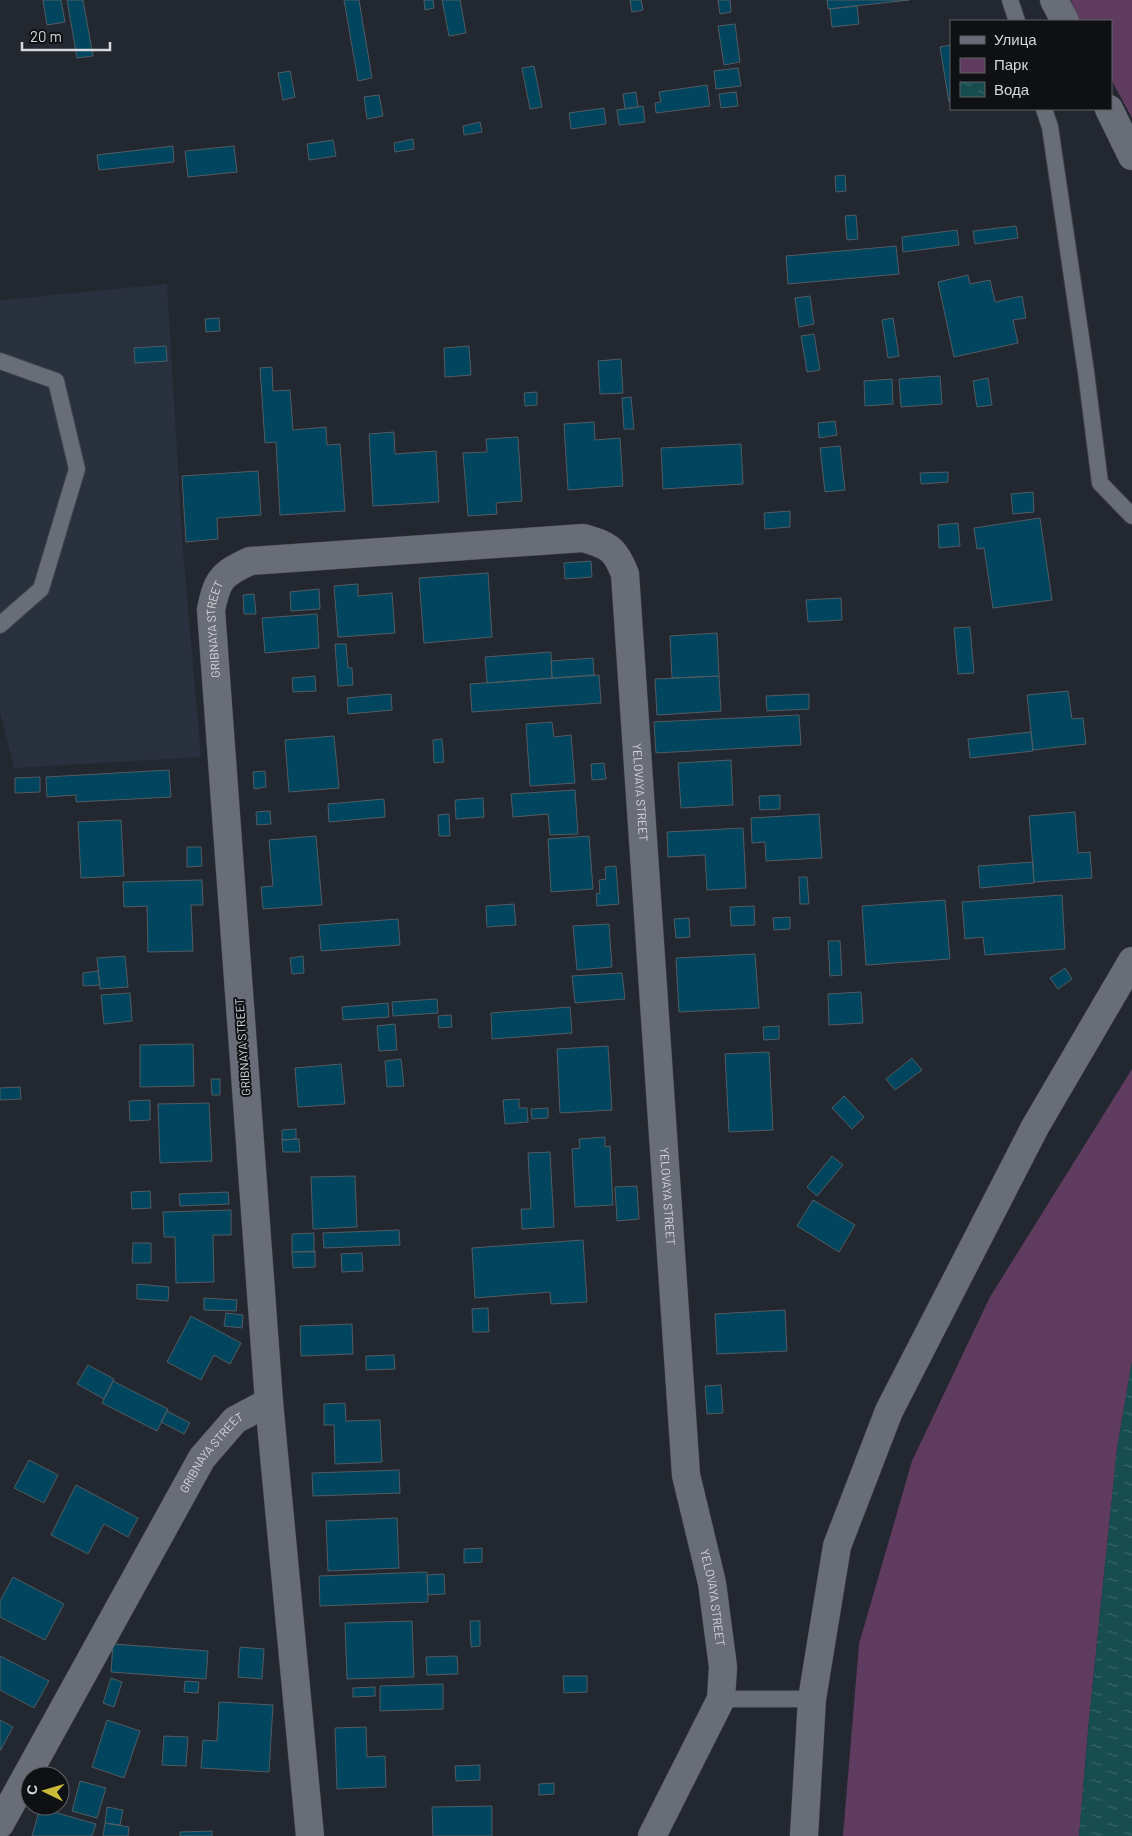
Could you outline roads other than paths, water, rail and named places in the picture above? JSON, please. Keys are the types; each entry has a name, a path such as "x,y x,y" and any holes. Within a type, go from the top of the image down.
{"street":[{"path":"1054,0 1064,20"},
{"path":"1109,110 1132,156"},
{"name":"GRIBNAYA STREET","path":"0,1824 202,1458 235,1420 269,1402 211,610 215,588 230,570 250,561 583,538 604,544"},
{"name":"YELOVAYA STREET","path":"604,544 618,557 625,574 686,1475 712,1583 722,1667 721,1699 652,1836"},
{"path":"804,1836 812,1699 837,1546 889,1411 1035,1127 1132,961"},
{"path":"269,1402 310,1836"}],"lane":[{"path":"1010,0 1016,20"},
{"path":"1044,110 1050,127 1086,372 1100,483 1132,516"},
{"path":"0,361 56,381 77,468 40,589 0,625"},
{"path":"721,1699 812,1699"}],"water":[{"path":"1132,1361 1132,1836 1079,1836 1117,1449"}]}
